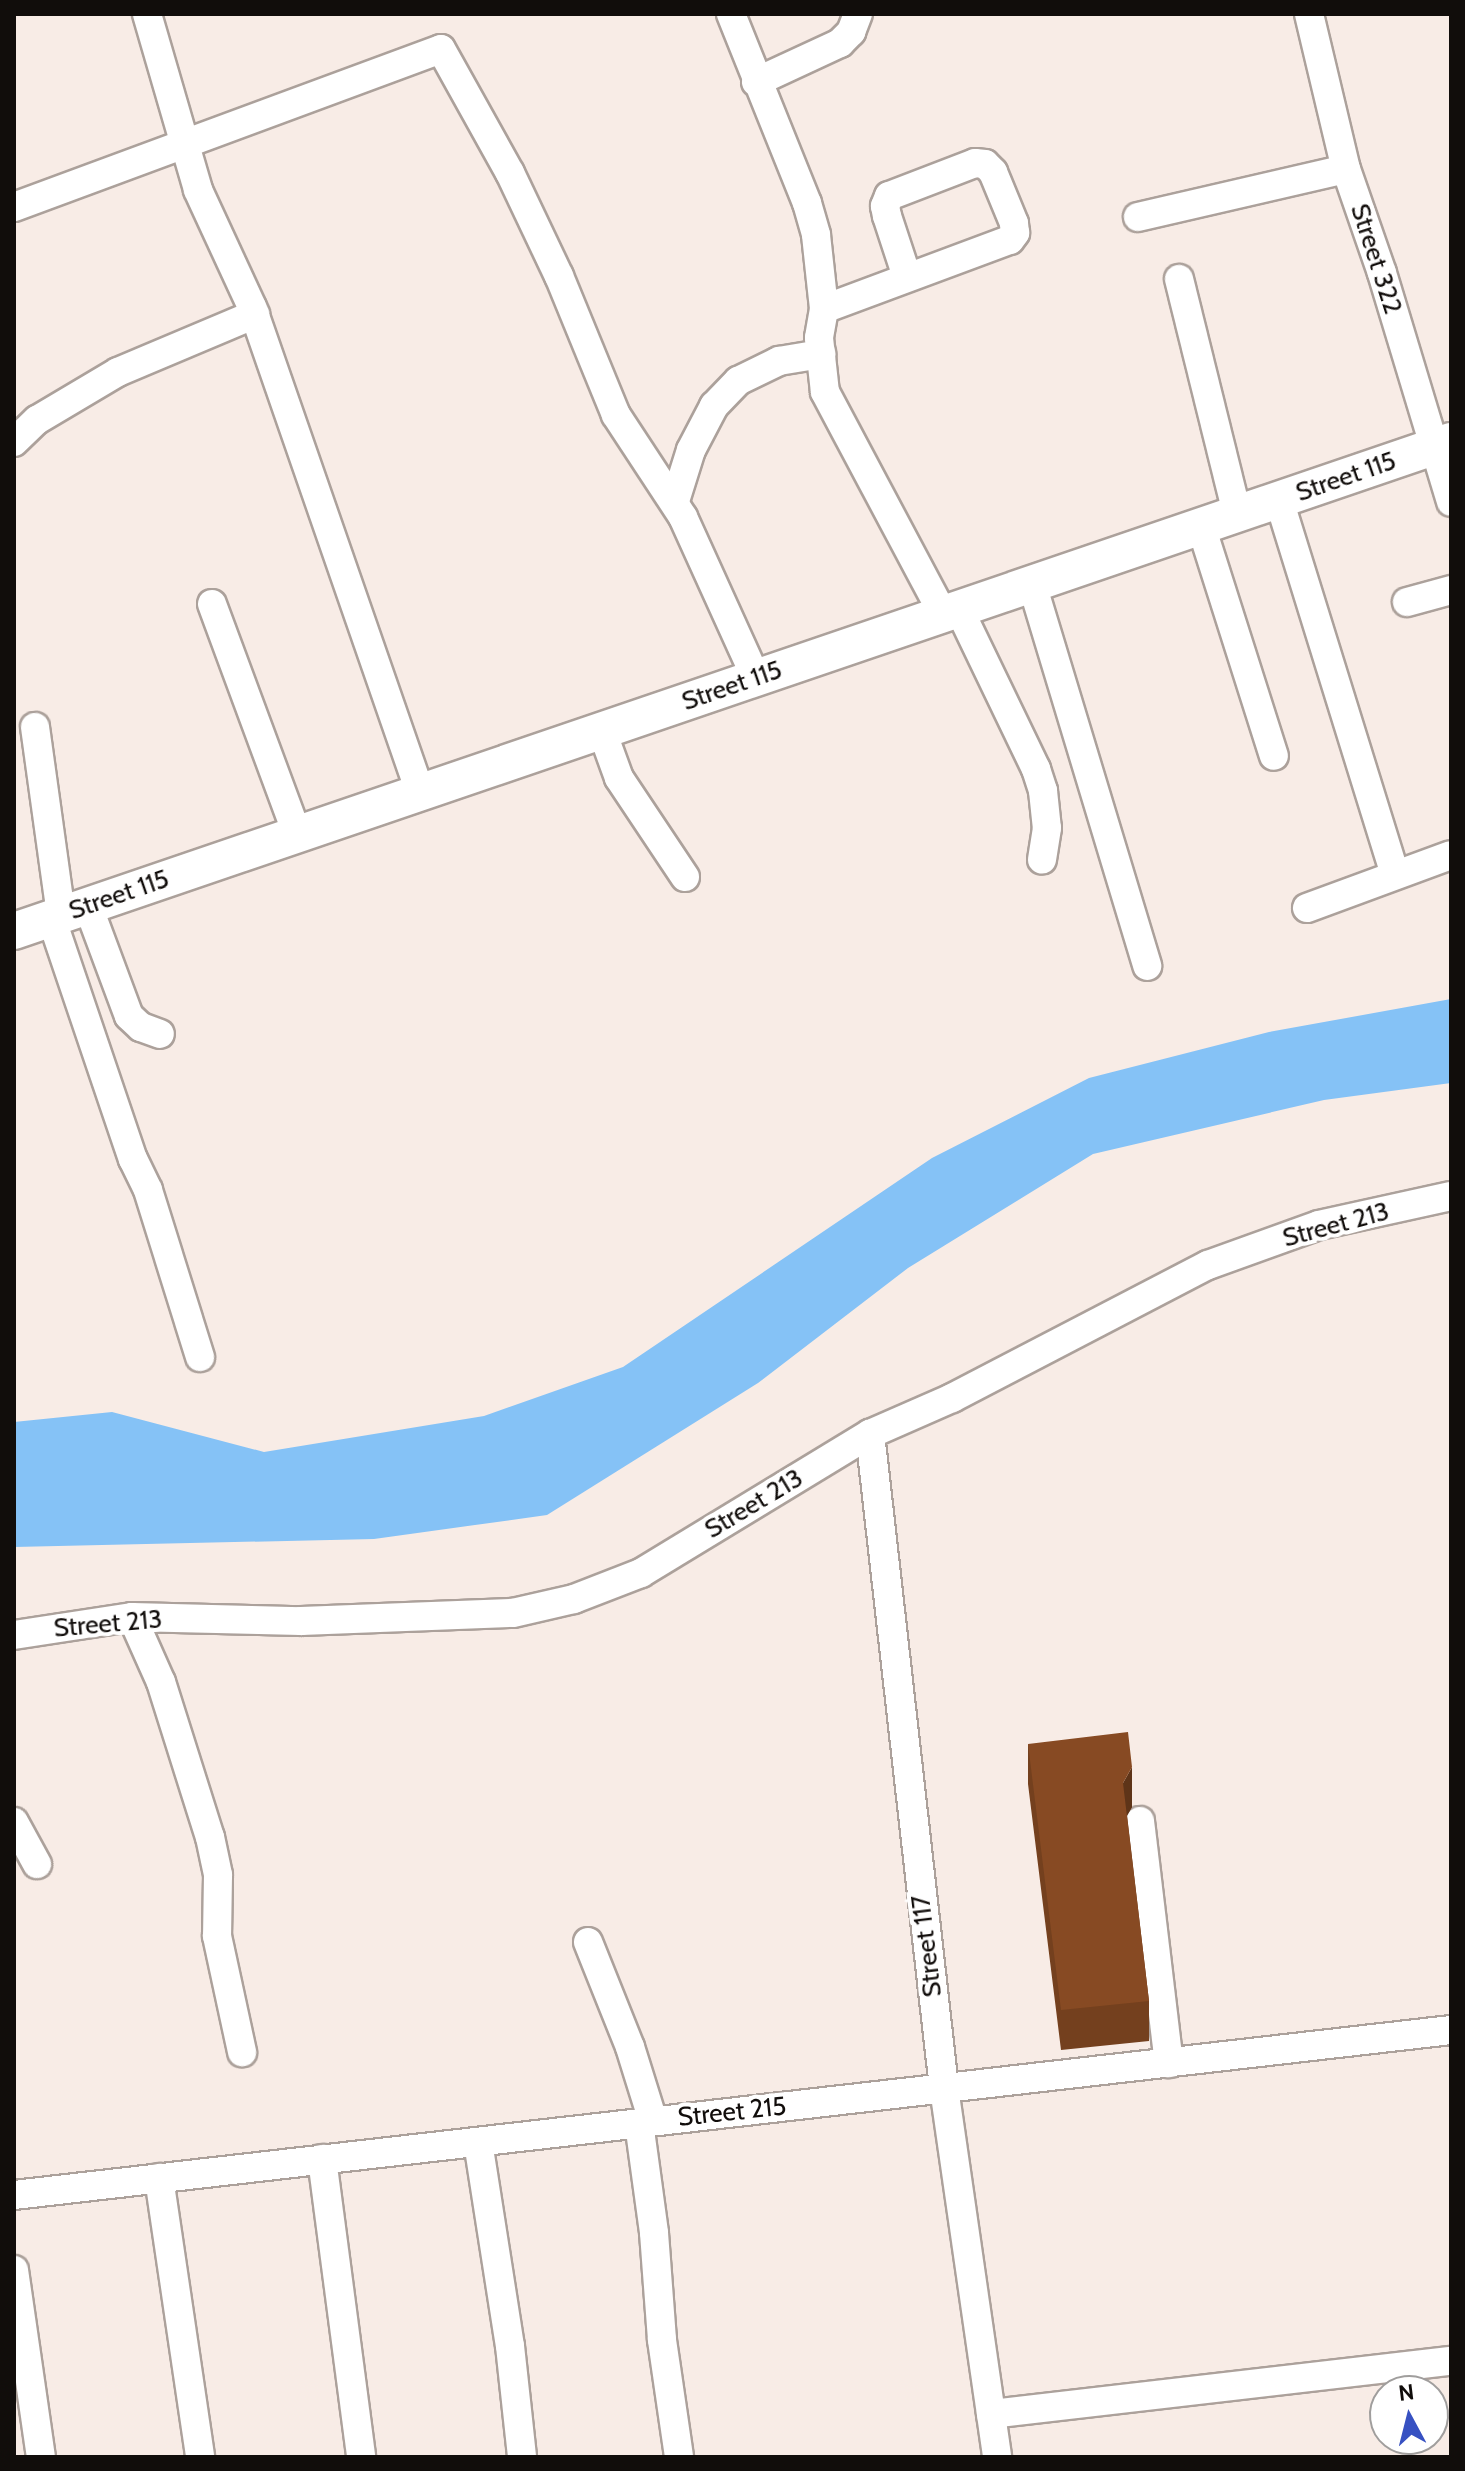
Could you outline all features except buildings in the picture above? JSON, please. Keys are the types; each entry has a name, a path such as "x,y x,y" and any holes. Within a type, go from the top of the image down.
{"main road":[{"name":"Street 115","path":"52,918 1442,444"}],"street":[{"path":"147,14 198,190 255,314 420,792"},
{"path":"731,14 807,203 816,235 824,309 821,354 825,392 836,416 951,611 1036,769 1043,791 1047,828 1042,860"},
{"path":"756,82 840,43 851,32 858,14"},
{"name":"Street 322","path":"1309,14 1346,169 1442,444 1451,502"},
{"path":"14,207 441,49 516,186 559,276 616,415 675,501 756,678"},
{"path":"824,309 1010,240 1015,233 993,172 985,164 975,163 889,196 885,206 907,277"},
{"path":"1138,217 1346,169"},
{"path":"1179,279 1237,514"},
{"path":"14,442 37,420 118,372 255,314"},
{"path":"675,501 691,450 714,406 738,381 779,361 821,354"},
{"path":"1279,500 1395,874"},
{"path":"1201,526 1274,756"},
{"path":"1032,584 1147,966"},
{"path":"1407,602 1451,590"},
{"path":"212,604 297,834"},
{"path":"35,727 52,918 128,1144 148,1190 200,1357"},
{"path":"602,731 619,778 685,877"},
{"path":"1307,908 1451,855"},
{"path":"52,918 129,1016 141,1027 160,1034"},
{"name":"Street 213","path":"14,1635 132,1617 301,1621 513,1613 574,1599 641,1573 870,1434 952,1398 1208,1265 1319,1225 1451,1196"},
{"name":"Street 117","path":"870,1434 944,2088 997,2457"},
{"path":"132,1617 161,1682 210,1837 218,1875 217,1936 242,2052"},
{"path":"1140,1821 1169,2063"},
{"path":"14,1822 37,1864"},
{"path":"588,1942 630,2047 646,2122 662,2340 679,2457"},
{"name":"Street 215","path":"14,2195 1451,2030"},
{"path":"478,2142 510,2346 522,2457"},
{"path":"322,2159 361,2457"},
{"path":"159,2178 200,2457"},
{"path":"14,2270 41,2457"},
{"path":"991,2414 1451,2361"}],"water":[{"path":"1451,999 1451,1083 1324,1100 1093,1154 908,1268 758,1383 547,1515 374,1539 14,1547 14,1422 112,1412 264,1452 484,1416 623,1367 932,1158 1089,1078 1269,1032"}]}
